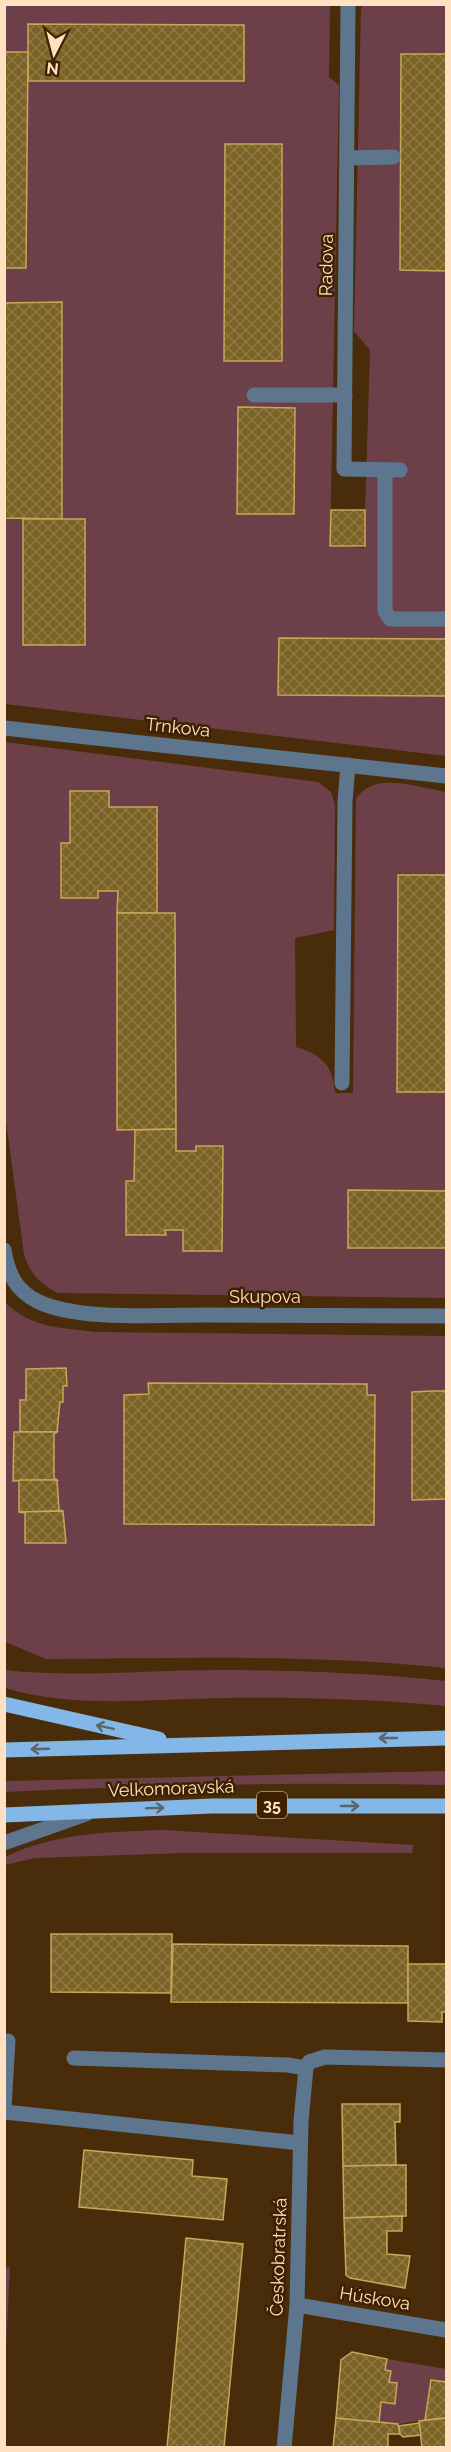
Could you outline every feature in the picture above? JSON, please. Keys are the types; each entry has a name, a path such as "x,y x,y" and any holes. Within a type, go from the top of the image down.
{"main road":[{"path":"4,1704 183,1744"},
{"path":"4,1750 447,1738"},
{"name":"Velkomoravská","path":"4,1815 263,1805 447,1806"}],"street":[{"name":"Radova","path":"348,4 344,469 393,470 385,612 390,619 447,619"},
{"path":"347,158 393,157"},
{"path":"254,395 345,395"},
{"name":"Trnkova","path":"4,728 447,776"},
{"path":"342,1083 345,802 348,765"},
{"name":"Skupova","path":"4,1250 7,1267 20,1290 38,1301 62,1310 447,1316"},
{"path":"4,1843 97,1810"},
{"path":"4,2107 8,2041"},
{"path":"74,2058 306,2068 309,2062 325,2057 447,2060"},
{"name":"Českobratrská","path":"284,2448 297,2305 300,2143 306,2068"},
{"path":"4,2112 300,2143"},
{"name":"Húskova","path":"297,2305 447,2330"}],"shaded area":[{"path":"5,5 330,5 329,77 339,85 330,546 364,548 370,350 354,331 361,9 363,5 446,5 446,756 5,704"},
{"path":"5,742 318,782 331,792 335,805 334,930 295,938 296,1047 313,1054 324,1062 332,1075 335,1093 353,1093 356,799 364,790 385,783 398,783 446,792 446,1298 58,1293 36,1277 24,1254 5,1114"},
{"path":"4,1301 14,1310 35,1322 96,1332 446,1336 446,1668 297,1659 46,1659 5,1642"},
{"path":"5,1670 85,1674 247,1670 390,1676 446,1681 446,1706 307,1698 113,1701 58,1699 5,1688"},
{"path":"446,1771 446,1785 225,1785 4,1792 5,1781"},
{"path":"162,1830 413,1845 412,1853 184,1853 35,1858 5,1865 5,1857 62,1838"},
{"path":"10,2267 5,2369 5,2268"},
{"path":"387,2359 446,2369 446,2382 431,2380 425,2420 398,2424 379,2423 381,2402 395,2404 397,2384 389,2382 391,2371 385,2370"}],"building":[{"path":"28,24 244,25 244,81 28,81"},
{"path":"4,52 28,52 26,268 4,268"},
{"path":"401,54 446,54 446,271 400,270"},
{"path":"225,144 282,144 282,361 224,361"},
{"path":"62,302 62,519 4,518 4,303"},
{"path":"238,407 295,408 294,514 237,514"},
{"path":"331,510 365,510 365,546 330,546"},
{"path":"23,519 85,519 85,645 23,645"},
{"path":"279,638 446,639 446,696 278,695"},
{"path":"70,791 109,791 109,807 157,807 157,913 117,913 118,891 98,891 98,898 61,898 61,843 70,843"},
{"path":"398,875 446,875 446,1092 397,1092"},
{"path":"117,913 175,913 176,1129 117,1130"},
{"path":"176,1129 176,1151 196,1151 196,1146 223,1146 222,1251 183,1251 183,1230 165,1230 166,1235 126,1235 126,1181 134,1181 135,1130"},
{"path":"348,1190 446,1191 446,1248 348,1248"},
{"path":"66,1368 67,1386 63,1386 63,1402 60,1402 57,1432 20,1432 20,1400 26,1400 26,1369"},
{"path":"148,1383 367,1384 367,1395 375,1395 374,1525 124,1524 124,1395 149,1394"},
{"path":"446,1391 446,1499 412,1500 412,1392"},
{"path":"14,1432 57,1432 54,1434 54,1478 57,1480 13,1481"},
{"path":"19,1480 57,1480 59,1510 63,1511 19,1512"},
{"path":"63,1511 66,1543 25,1543 25,1513 19,1512"},
{"path":"51,1934 172,1934 171,1993 51,1992"},
{"path":"173,1944 408,1946 408,2003 171,2002"},
{"path":"408,1964 446,1964 446,2012 442,2012 442,2022 408,2021"},
{"path":"342,2104 400,2104 400,2122 395,2122 396,2165 343,2166"},
{"path":"84,2150 193,2160 192,2176 227,2179 223,2220 79,2207"},
{"path":"406,2165 406,2216 344,2218 343,2166"},
{"path":"402,2216 402,2231 387,2231 387,2254 410,2256 405,2288 350,2278 346,2275 344,2218"},
{"path":"186,2238 243,2244 224,2448 167,2448"},
{"path":"352,2352 387,2359 385,2370 391,2371 389,2382 397,2383 395,2404 381,2402 379,2423 336,2418 341,2360"},
{"path":"431,2380 446,2382 446,2418 425,2420"},
{"path":"336,2418 398,2424 400,2434 388,2434 388,2448 333,2448"},
{"path":"446,2418 446,2448 422,2448 419,2421"},
{"path":"419,2423 421,2435 403,2437 400,2434 399,2426"}]}
